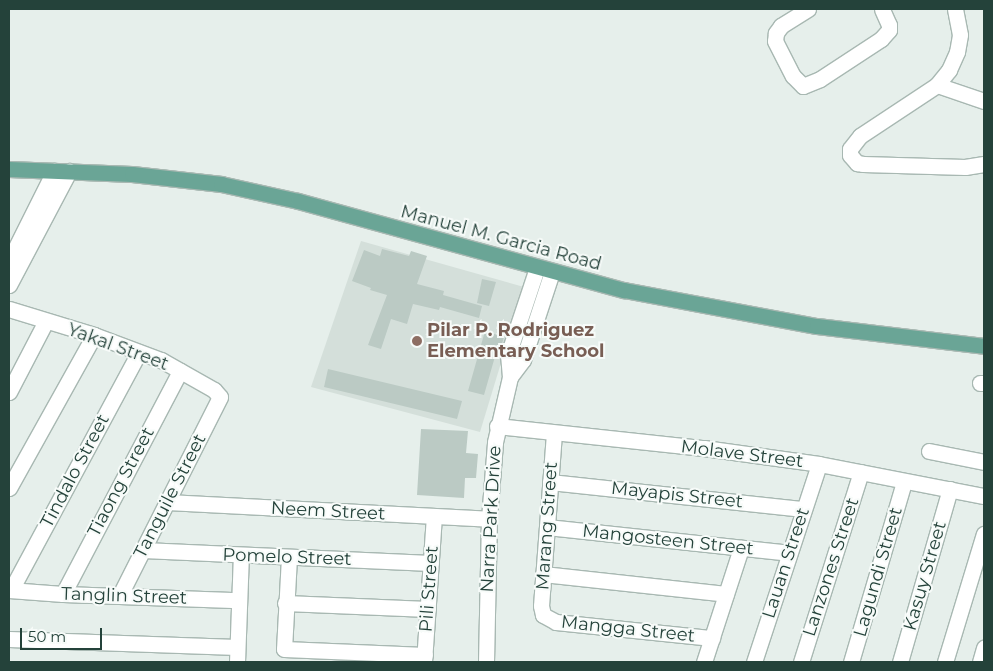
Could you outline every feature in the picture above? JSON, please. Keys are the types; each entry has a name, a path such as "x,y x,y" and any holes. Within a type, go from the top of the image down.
{"main road":[{"name":"Manuel M. Garcia Road","path":"9,169 132,174 221,184 298,201 544,270 624,290 816,326 984,346"}],"street":[{"path":"808,9 781,26 776,33 775,41 792,76 803,86 820,79 881,39 889,30 890,25 882,9"},
{"path":"955,9 960,35 957,52 949,70 938,85 860,136 850,149 852,160 863,164 965,167 984,164"},
{"path":"938,85 984,101"},
{"path":"9,261 62,171"},
{"path":"9,285 62,171"},
{"name":"Narra Park Drive","path":"486,662 489,519 497,426 510,377 524,360 544,270"},
{"name":"Yakal Street","path":"9,309 94,335 139,352 180,370 214,390 220,397"},
{"path":"9,392 46,321"},
{"path":"9,488 94,335"},
{"name":"Tindalo Street","path":"10,590 139,352"},
{"name":"Tiaong Street","path":"62,594 180,370"},
{"name":"Tanguile Street","path":"120,596 220,397"},
{"name":"Molave Street","path":"497,426 694,447 819,464 984,496"},
{"name":"Marang Street","path":"545,618 541,606 554,433"},
{"path":"930,451 984,462"},
{"name":"Lauan Street","path":"754,662 819,464"},
{"name":"Lanzones Street","path":"801,662 861,472"},
{"name":"Mayapis Street","path":"550,482 804,509"},
{"name":"Lagundi Street","path":"851,662 904,482"},
{"name":"Kasuy Street","path":"900,662 950,489"},
{"name":"Neem Street","path":"167,502 489,519"},
{"name":"Pili Street","path":"425,659 434,517"},
{"name":"Mangosteen Street","path":"547,527 789,553"},
{"path":"945,662 984,534"},
{"path":"704,662 741,548"},
{"name":"Pomelo Street","path":"143,550 431,563"},
{"path":"9,639 237,655 241,555"},
{"path":"289,557 284,649 425,659"},
{"path":"543,574 726,594"},
{"name":"Tanglin Street","path":"10,590 62,594 239,600"},
{"path":"285,603 428,609"},
{"name":"Mangga Street","path":"545,618 556,622 712,638"},
{"path":"980,662 984,648"}],"shaded area":[{"name":"Pilar P. Rodriguez Elementary School","path":"361,241 524,287 480,432 311,387"}],"building":[{"path":"382,249 409,256 411,251 427,256 417,284 444,291 443,295 482,306 479,318 440,307 439,310 413,304 407,324 391,319 381,349 368,345 387,295 370,290 371,288 352,281 364,250 380,256"},
{"path":"482,279 496,282 489,306 477,303"},
{"path":"485,331 504,337 499,353 496,353 484,395 468,391"},
{"path":"328,369 462,401 457,419 324,387"},
{"path":"421,429 468,431 466,453 478,454 476,478 465,478 464,498 417,495"}],"place":[{"name":"Pilar P. Rodriguez Elementary School","path":"417,341"}]}
